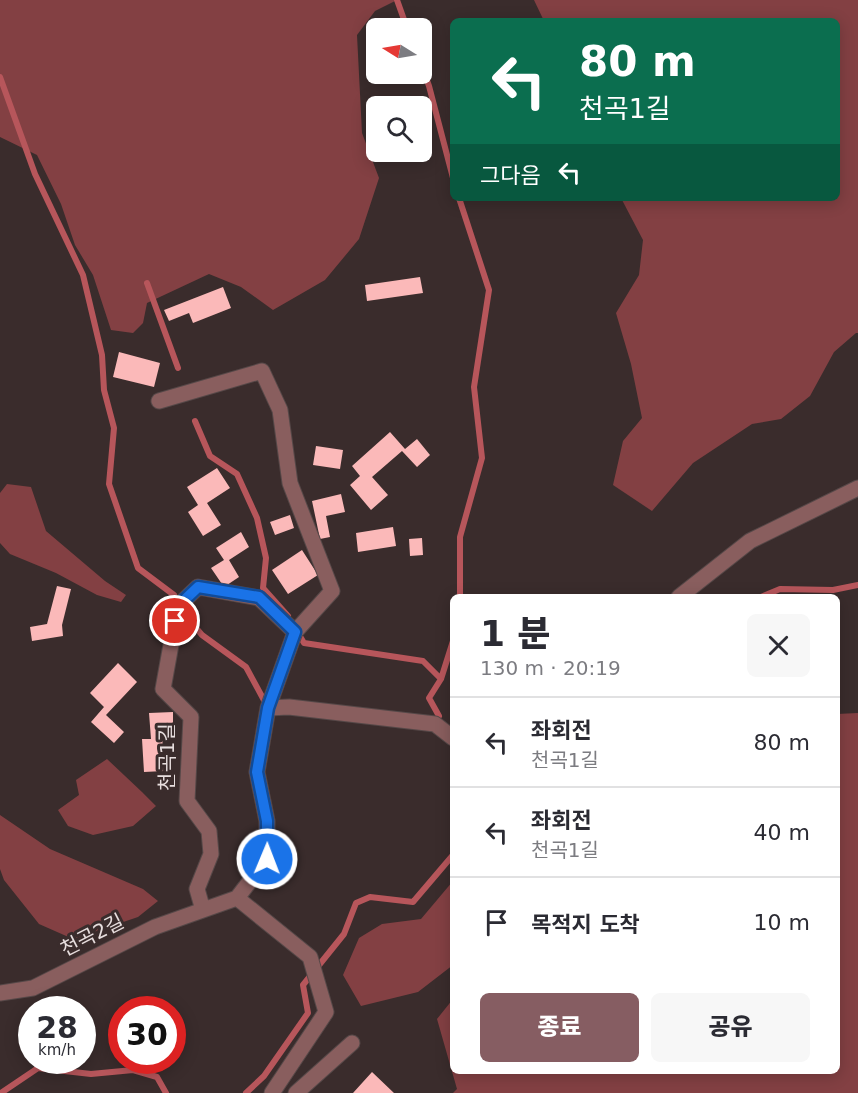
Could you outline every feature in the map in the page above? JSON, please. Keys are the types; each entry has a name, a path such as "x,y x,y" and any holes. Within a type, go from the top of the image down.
{"street":[{"path":"159,401 262,370 280,410 290,483 333,591 295,632 268,708 257,772 267,821 267,859 237,898 203,910"},
{"path":"684,594 750,541 858,488"},
{"name":"천곡1길","path":"203,910 198,889 211,854 209,831 187,801 191,717 163,689 178,606 198,587 259,597 295,632"},
{"path":"268,708 289,707 435,724 450,736"},
{"path":"237,898 310,957 326,1012 272,1093"},
{"name":"천곡2길","path":"0,993 33,988 155,927 203,910"},
{"path":"296,1093 352,1043"}],"shaded area":[{"path":"0,0 397,0 375,11 370,18 366,18 366,23 357,35 362,133 366,144 366,162 373,162 379,178 359,239 325,280 273,310 241,287 209,274 147,303 143,323 133,333 111,330 93,275 75,245 61,204 37,155 0,137"},
{"path":"534,0 858,0 858,333 834,352 810,396 781,419 752,424 693,463 652,511 613,485 623,441 642,418 631,364 616,313 639,275 643,240 623,201 840,201 840,18 543,18"},
{"path":"7,484 31,487 46,531 105,581 126,595 121,602 97,595 56,573 10,554 0,543 0,493"},
{"path":"858,713 858,1093 453,1093 457,1089 453,1074 840,1074 840,714"},
{"path":"107,759 156,806 133,826 93,835 68,826 58,810 79,795 76,780"},
{"path":"0,815 50,849 143,889 158,901 138,917 73,939 39,924 4,880 0,869"},
{"path":"450,885 450,967 418,992 361,1006 343,975 359,938 382,924 421,919"},
{"path":"450,1003 450,1064 437,1019"}],"building":[{"path":"420,277 423,293 367,301 365,285"},
{"path":"223,287 231,308 193,323 189,313 169,321 164,310"},
{"path":"119,352 160,363 154,387 113,377"},
{"path":"390,432 405,449 417,439 430,455 417,467 402,451 372,477 388,495 371,510 350,485 360,476 352,466"},
{"path":"316,446 343,450 340,469 313,465"},
{"path":"217,468 230,488 207,503 221,525 203,536 188,512 198,505 187,487"},
{"path":"341,494 345,512 326,516 330,537 320,539 312,501"},
{"path":"290,515 294,528 275,535 270,522"},
{"path":"393,527 396,546 358,552 356,533"},
{"path":"241,532 249,547 229,560 239,577 224,587 211,568 224,560 216,548"},
{"path":"422,538 423,555 410,556 409,539"},
{"path":"302,550 318,575 288,594 272,570"},
{"path":"57,586 71,589 62,625 63,636 32,641 30,627 47,624"},
{"path":"118,663 137,682 106,715 124,732 114,743 91,722 104,707 90,693"},
{"path":"173,712 173,729 162,733 164,771 144,772 142,739 151,739 149,713"},
{"path":"372,1072 394,1093 353,1093"}],"waterway":[{"path":"397,0 403,18"},
{"path":"0,77 35,174 83,275 102,355 104,390 114,428 109,484 138,568 174,595"},
{"path":"428,84 450,166"},
{"path":"460,201 489,290 474,387 482,458 460,537 460,594"},
{"path":"147,283 178,368"},
{"path":"195,421 210,456 237,474 257,518 266,558 263,588 288,616"},
{"path":"768,594 780,589 833,590 858,585"},
{"path":"185,615 202,635 246,667 266,704"},
{"path":"298,633 304,643 423,661 441,679"},
{"path":"439,716 429,698 441,679 450,650"},
{"path":"246,1093 264,1076 308,1013 303,985 344,934 356,903 370,897 413,902 450,859"},
{"path":"1,1093 38,1068 91,1074 133,1070 157,1077 166,1093"}],"route":[{"path":"175,621 178,606 198,587 259,597 295,632 268,708 257,772 267,821 267,859"}]}
